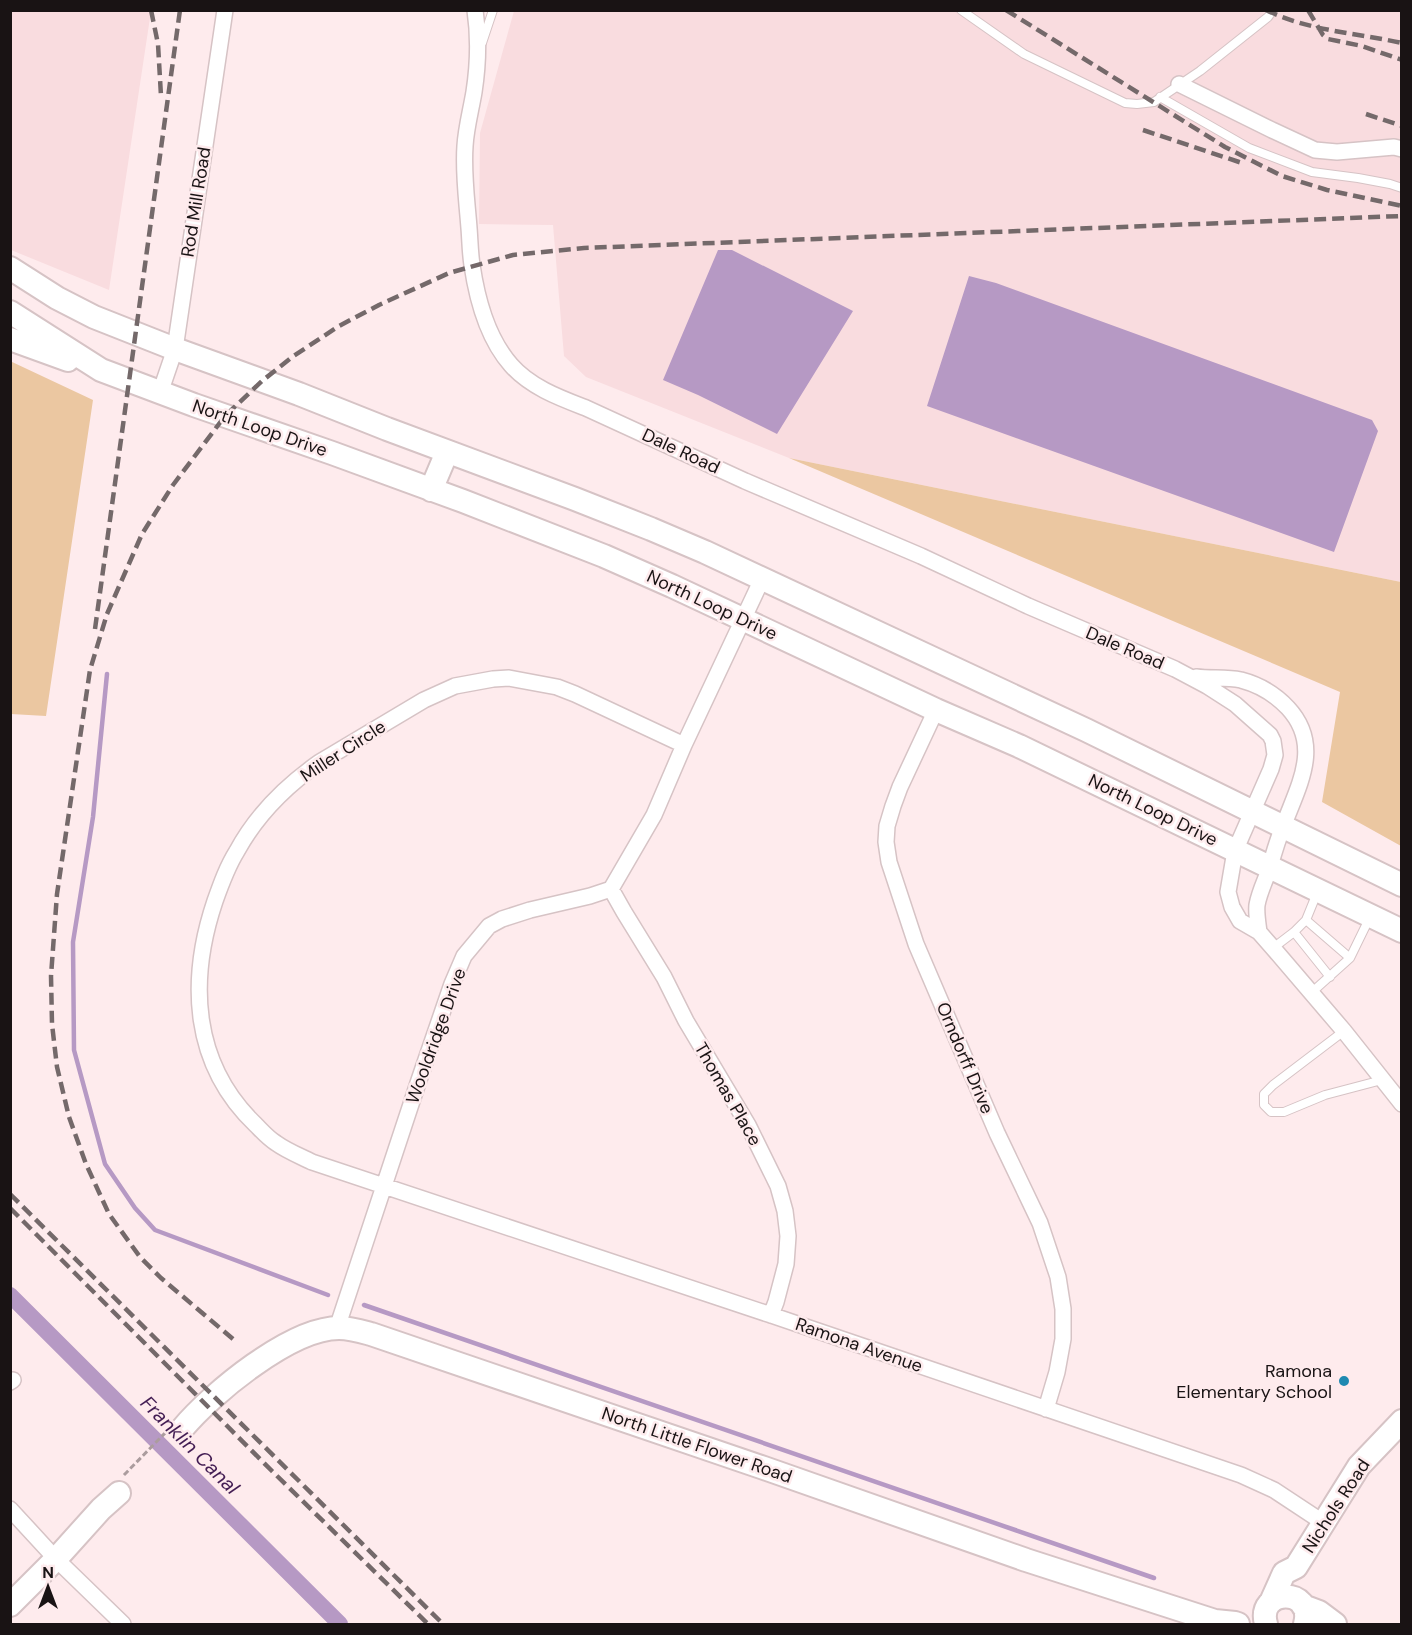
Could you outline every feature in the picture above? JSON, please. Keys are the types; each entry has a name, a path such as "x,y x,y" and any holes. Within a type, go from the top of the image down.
{"main road":[{"path":"10,268 57,298 94,317 651,529 1086,730 1401,885"},
{"name":"North Loop Drive","path":"10,312 101,370 332,453 604,556 936,710 1019,746 1401,931"},
{"path":"10,339 101,370"},
{"path":"431,490 447,452"},
{"name":"North Little Flower Road","path":"173,1431 259,1361 287,1344 321,1331 337,1328 353,1329 1026,1560 1215,1621 1236,1624 1257,1612 1269,1610"},
{"name":"Nichols Road","path":"1269,1610 1284,1573 1296,1567 1359,1466 1401,1421"},
{"path":"10,1605 118,1493"},
{"name":"Nichols Road","path":"1296,1567 1298,1580 1296,1588 1302,1610"},
{"path":"1269,1610 1277,1598 1291,1597 1302,1610 1319,1612 1335,1624"}],"street":[{"name":"Rod Mill Road","path":"160,393 175,349 225,10"},
{"name":"Dale Road","path":"475,10 478,34 475,91 465,147 465,193 472,266 478,296 494,339 510,365 524,378 563,399 1190,677 1234,704 1263,727 1273,741 1275,755 1235,850 1228,892 1232,907 1240,921 1259,932 1273,948 1401,1104"},
{"path":"1179,84 1315,150 1337,152 1394,147 1401,149"},
{"path":"611,889 654,815 684,745 762,579"},
{"name":"Dale Road","path":"1190,677 1240,680 1269,691 1281,700 1294,715 1304,735 1306,758 1303,775 1282,827 1257,907 1259,932"},
{"name":"Miller Circle","path":"385,1185 312,1162 274,1142 240,1110 220,1080 207,1048 201,1021 199,969 207,926 223,878 237,850 270,805 305,772 424,700 455,686 493,678 508,678 557,687 684,745"},
{"name":"Orndorff Drive","path":"936,710 893,806 887,826 886,842 889,862 916,944 997,1133 1040,1223 1058,1277 1063,1309 1063,1339 1057,1372 1046,1409"},
{"name":"Wooldridge Drive","path":"337,1328 419,1080 464,956 489,926 512,915 611,889"},
{"name":"Thomas Place","path":"611,889 748,1125 778,1186 785,1210 788,1236 786,1264 771,1315"},
{"name":"Ramona Avenue","path":"385,1185 1241,1475 1274,1490 1324,1523"},
{"path":"10,1509 56,1559 123,1624"}],"lane":[{"path":"477,60 493,10"},
{"path":"961,10 1024,54 1125,103 1137,104 1154,102 1200,71 1274,10"},
{"path":"1160,97 1249,148 1312,172 1358,178 1401,188"},
{"path":"1273,948 1306,920 1318,891"},
{"path":"1311,993 1350,958 1371,916"},
{"path":"1306,920 1350,958"},
{"path":"1294,932 1330,977"},
{"path":"1344,1032 1273,1085 1264,1094 1264,1104 1271,1112 1284,1112 1325,1095 1382,1080"}],"path":[{"path":"140,1460 173,1431"}],"shaded area":[{"path":"10,11 151,11 109,290 11,250"},
{"path":"514,11 1401,11 1401,582 789,458 586,377 564,356 553,225 479,224 480,133"},
{"path":"718,250 732,250 853,311 777,434 663,380"},
{"path":"969,276 996,283 1372,420 1378,431 1334,552 927,406"},
{"path":"10,361 93,400 46,716 11,714"},
{"path":"789,458 1401,582 1401,846 1322,802 1340,692"}],"waterway":[{"path":"107,674 93,817 73,942 74,1050 105,1164 135,1208 155,1230 328,1295"},
{"name":"Franklin Canal","path":"10,1295 340,1624"},
{"path":"364,1305 1154,1578"}],"railway":[{"path":"151,10 158,44 161,96"},
{"path":"95,629 180,10"},
{"path":"1006,10 1225,147 1282,176 1327,190 1402,206"},
{"path":"1266,10 1299,23 1402,43"},
{"path":"1308,10 1323,35 1328,39 1362,46 1402,60"},
{"path":"1366,114 1402,126"},
{"path":"1143,130 1245,164"},
{"path":"233,1339 161,1278 140,1257 109,1214 86,1164 69,1117 57,1067 52,1024 51,976 57,894 90,670 107,614 142,534 173,485 225,416 262,381 292,357 339,326 449,273 513,255 584,248 1402,216"},
{"path":"10,1194 443,1624"},
{"path":"10,1208 428,1624"}],"place":[{"name":"Ramona Elementary School","path":"1344,1381"}]}
